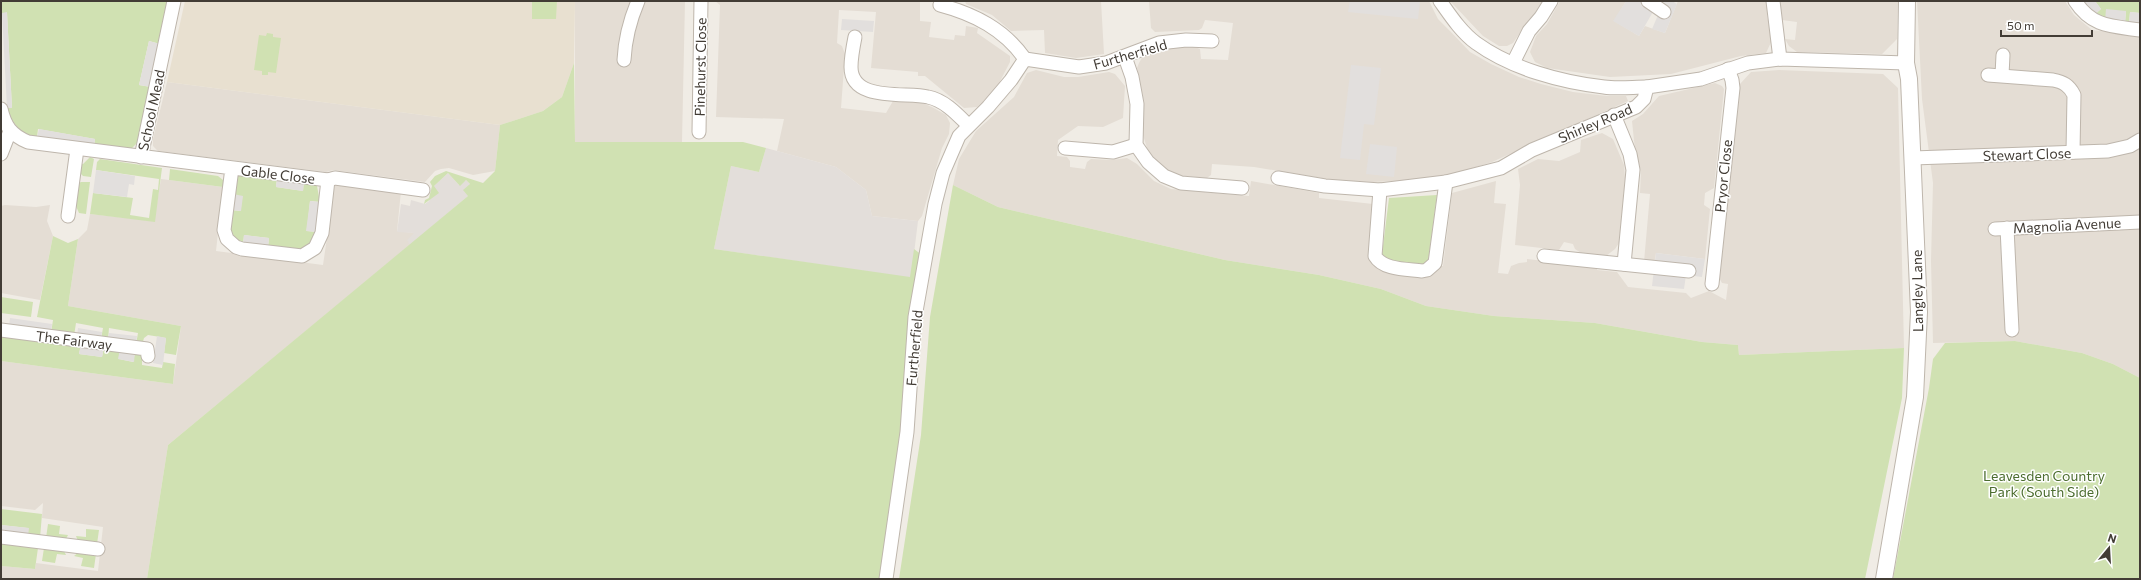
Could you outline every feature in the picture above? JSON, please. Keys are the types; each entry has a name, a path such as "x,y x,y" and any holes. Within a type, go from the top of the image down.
{"street":[{"name":"School Mead","path":"10,131 17,138 28,142 141,157 174,1"},
{"path":"624,60 630,21 638,1"},
{"name":"Pinehurst Close","path":"700,132 701,1"},
{"path":"1440,1 1474,42 1496,55 1544,75 1605,87 1647,87 1701,79 1748,63 1780,59 1906,63"},
{"path":"1514,63 1529,31 1541,17 1551,1"},
{"path":"1648,1 1664,12"},
{"path":"1773,1 1780,59"},
{"name":"Langley Lane","path":"1884,579 1915,397 1918,371 1919,312 1913,158 1909,80 1906,63 1908,1"},
{"path":"2075,1 2087,17 2097,23 2140,30"},
{"path":"940,5 978,17 997,29 1025,59"},
{"path":"855,37 851,68 853,79 859,87 871,92 929,97 941,102 968,125"},
{"name":"Furtherfield","path":"886,579 907,432 915,318 930,232 944,173 960,136 968,125 988,107 1011,80 1025,59 1078,67 1106,63 1159,43 1186,40 1212,42"},
{"path":"2002,75 2003,55"},
{"path":"1125,56 1132,77 1137,104 1136,145 1154,169 1172,180 1181,183 1242,188"},
{"name":"Pryor Close","path":"1712,284 1733,88 1728,69"},
{"path":"1988,76 2002,75 2058,81 2070,87 2074,95 2073,152"},
{"name":"Shirley Road","path":"1278,178 1325,186 1380,190 1446,182 1501,168 1532,150 1636,107 1644,99 1647,87"},
{"path":"1,108 4,121 10,131 1,154"},
{"path":"1614,115 1630,154 1633,170 1624,264"},
{"name":"Stewart Close","path":"1913,158 2108,151 2130,146 2140,140"},
{"path":"1065,148 1113,152 1136,145"},
{"path":"68,216 77,149"},
{"name":"Gable Close","path":"141,157 232,168 328,180 322,233 319,242 309,254 302,256 236,247 227,239 224,230 232,168"},
{"path":"328,180 335,178 423,190"},
{"path":"1380,190 1376,256 1378,261 1388,266 1422,271 1427,270 1435,262 1446,182"},
{"name":"Magnolia Avenue","path":"2012,330 2001,229 2140,222"},
{"path":"1544,256 1689,271"},
{"name":"The Fairway","path":"1,330 149,348"},
{"path":"1,537 98,550"}],"shaded area":[{"path":"185,1 575,1 574,63 562,97 543,111 500,125 167,82"},
{"path":"575,1 685,1 682,142 575,142"},
{"path":"715,1 920,1 920,21 931,22 929,37 954,40 955,35 965,36 966,26 978,28 977,33 1010,56 1010,62 996,89 987,98 977,107 964,108 925,76 918,76 918,72 871,68 876,12 839,10 837,43 842,46 845,54 841,108 886,113 893,101 922,103 946,115 950,123 949,134 942,148 922,216 918,221 872,216 866,190 836,167 777,151 784,119 716,117 720,5"},
{"path":"965,1 1101,1 1104,54 1076,58 1045,53 1044,30 1011,31 992,15 966,4"},
{"path":"1149,1 1429,1 1438,19 1470,52 1491,64 1519,77 1541,84 1573,92 1607,96 1626,96 1628,101 1492,162 1460,172 1417,180 1372,182 1334,180 1254,167 1212,164 1211,175 1207,178 1175,175 1165,171 1148,151 1143,135 1144,102 1137,68 1143,56 1149,53 1177,47 1195,47 1200,49 1201,59 1228,60 1233,23 1205,20 1202,28 1199,30 1155,32 1151,28"},
{"path":"1350,1 1420,1 1418,19 1348,12"},
{"path":"1450,1 1544,1 1537,13 1524,27 1513,43 1507,46 1499,46 1483,36"},
{"path":"1560,1 1626,1 1614,21 1639,36 1645,26 1665,33 1678,1 1768,1 1767,16 1772,40 1766,53 1741,56 1671,74 1610,77 1547,68 1535,62 1530,52 1536,36 1547,24"},
{"path":"1626,1 1641,1 1654,10 1639,36 1613,21"},
{"path":"1664,1 1672,1 1677,4 1665,33 1652,29"},
{"path":"1781,1 1898,1 1897,39 1882,54 1797,52 1789,46 1785,39 1795,40 1797,22 1782,20 1780,14"},
{"path":"1917,1 2065,1 2074,15 2092,30 2140,36 2140,378 2113,364 2082,353 2015,341 1933,343 1931,261 1933,183 1922,99"},
{"path":"2081,1 2095,1 2101,9 2093,16"},
{"path":"2106,9 2126,11 2125,23 2105,21"},
{"path":"7,12 12,108 7,108 2,13"},
{"path":"2130,12 2140,13 2140,25 2129,23"},
{"path":"842,19 874,21 873,32 841,30"},
{"path":"149,41 160,44 151,87 139,85"},
{"path":"1351,65 1381,68 1374,125 1364,124 1360,160 1340,158"},
{"path":"1036,70 1064,77 1078,77 1109,72 1115,74 1125,86 1123,118 1103,127 1078,126 1058,140 1057,156 1067,157 1070,161 1070,167 1085,169 1087,162 1091,159 1112,160 1127,158 1137,164 1154,181 1171,189 1249,196 1251,181 1319,193 1319,198 1373,204 1369,257 1443,266 1452,193 1496,181 1494,203 1506,204 1498,273 1508,274 1511,266 1527,262 1527,259 1597,267 1597,270 1617,272 1628,287 1686,293 1691,298 1709,291 1726,300 1728,284 1722,283 1718,276 1740,84 1751,72 1779,70 1883,74 1898,88 1904,348 1739,355 1738,345 1702,342 1595,323 1494,316 1426,306 1381,289 1319,275 1225,260 998,207 953,185 959,159 976,131 1014,97 1027,73"},
{"path":"167,82 500,125 495,171 473,175 449,168 441,169 435,171 425,182 333,170 326,172 158,151 153,146 153,139"},
{"path":"1715,83 1722,86 1724,89 1714,188 1705,193 1704,205 1710,209 1705,259 1656,253 1654,264 1644,262 1650,194 1640,193 1641,171 1635,150 1632,121 1643,114 1659,96"},
{"path":"39,129 95,139 94,147 37,137"},
{"path":"1602,133 1613,139 1624,165 1625,178 1619,243 1615,249 1606,256 1581,253 1575,249 1573,244 1564,242 1559,250 1515,245 1520,185 1518,169 1538,159 1559,161 1580,152 1581,140"},
{"path":"1370,144 1397,147 1394,177 1366,174"},
{"path":"766,148 836,167 866,190 872,216 918,221 911,278 714,249 731,166 759,172"},
{"path":"96,170 135,176 134,185 129,184 127,197 93,193"},
{"path":"448,173 459,185 466,180 470,184 468,196 410,245 407,240 414,233 397,232 401,204 410,206 411,200 425,204 429,201 434,186"},
{"path":"277,178 304,181 303,191 276,187"},
{"path":"161,179 223,187 216,251 323,265 335,183 401,191 397,231 414,233 417,239 168,445 147,579 1,579 1,566 35,569 36,563 98,571 103,527 42,518 43,503 35,510 1,506 1,361 173,384 181,326 68,306 78,239 87,230 90,214 154,221"},
{"path":"233,194 243,196 241,211 231,210"},
{"path":"310,201 320,202 317,232 306,231"},
{"path":"50,205 47,221 53,236 40,300 1,293 1,206 36,207"},
{"path":"244,235 269,238 268,247 243,244"},
{"path":"1656,253 1705,259 1702,277 1686,275 1684,289 1652,286"},
{"path":"10,318 52,324 51,333 9,327"},
{"path":"78,328 102,332 101,339 77,336"},
{"path":"109,333 137,336 136,344 108,340"},
{"path":"157,336 166,338 163,365 153,363"},
{"path":"81,344 104,347 102,357 79,354"},
{"path":"120,349 135,352 134,362 118,359"},
{"path":"1,525 29,528 28,536 1,533"}],"green space":[{"path":"2,1 169,1 160,44 149,41 139,85 151,87 139,141 130,150 94,147 95,139 38,129 37,137 31,136 22,131 14,123 7,108 12,108 7,13 2,13"},
{"path":"532,1 557,1 556,19 532,19"},
{"path":"2095,1 2140,1 2140,13 2130,12 2129,23 2125,23 2126,11 2105,21 2093,16 2101,9"},
{"path":"267,33 273,34 273,37 281,38 276,73 268,72 268,75 262,75 262,71 254,70 259,35 266,36"},
{"path":"574,63 575,142 743,142 766,148 759,172 731,166 714,249 910,277 914,249 922,255 902,431 881,579 147,579 168,445 468,196 463,190 470,184 466,180 460,186 448,173 434,186 439,193 424,204 425,200 429,198 432,186 430,182 435,176 446,171 483,183 495,171 500,125 543,111 562,97"},
{"path":"90,157 94,159 91,177 83,176 79,172 80,164 83,164"},
{"path":"100,159 162,168 155,222 90,214 93,193 133,198 130,215 149,218 153,189 158,190 159,179 96,170 97,162"},
{"path":"170,169 218,176 223,180 223,187 169,180"},
{"path":"239,175 277,178 276,187 303,191 304,181 317,186 320,202 310,201 307,231 317,232 312,243 302,250 268,247 269,238 244,235 243,244 237,241 230,233 231,210 241,211 234,193 234,184"},
{"path":"90,182 86,214 79,213 75,204 79,183"},
{"path":"953,185 998,207 1225,260 1319,275 1381,289 1426,306 1494,316 1595,323 1702,342 1738,345 1739,355 1904,348 1902,398 1865,579 899,579 921,435 930,317"},
{"path":"1437,195 1428,263 1426,265 1387,263 1382,257 1382,254 1389,198"},
{"path":"53,236 68,243 78,239 68,306 181,326 176,355 164,353 166,338 148,335 144,338 142,345 136,344 138,333 109,328 108,340 101,339 103,328 76,323 74,336 51,333 53,320 37,317"},
{"path":"1,297 33,302 31,317 1,313"},
{"path":"1,337 81,344 79,354 102,357 104,347 120,349 119,359 133,362 135,352 142,355 142,365 162,368 163,362 175,364 173,384 1,361"},
{"name":"Leavesden Country Park (South Side)","path":"2015,341 2082,353 2113,364 2140,378 2140,579 1893,579 1929,388 1933,359 1945,343"},
{"path":"1,509 42,514 40,538 28,536 28,528 1,525"},
{"path":"48,524 60,526 59,534 68,535 66,539 46,538"},
{"path":"86,529 99,530 97,544 78,541 76,536 86,537"},
{"path":"1,541 38,548 35,569 1,566"},
{"path":"44,548 64,551 66,555 57,554 55,563 42,561"},
{"path":"79,552 96,554 94,568 81,566 83,558 74,556"}]}
